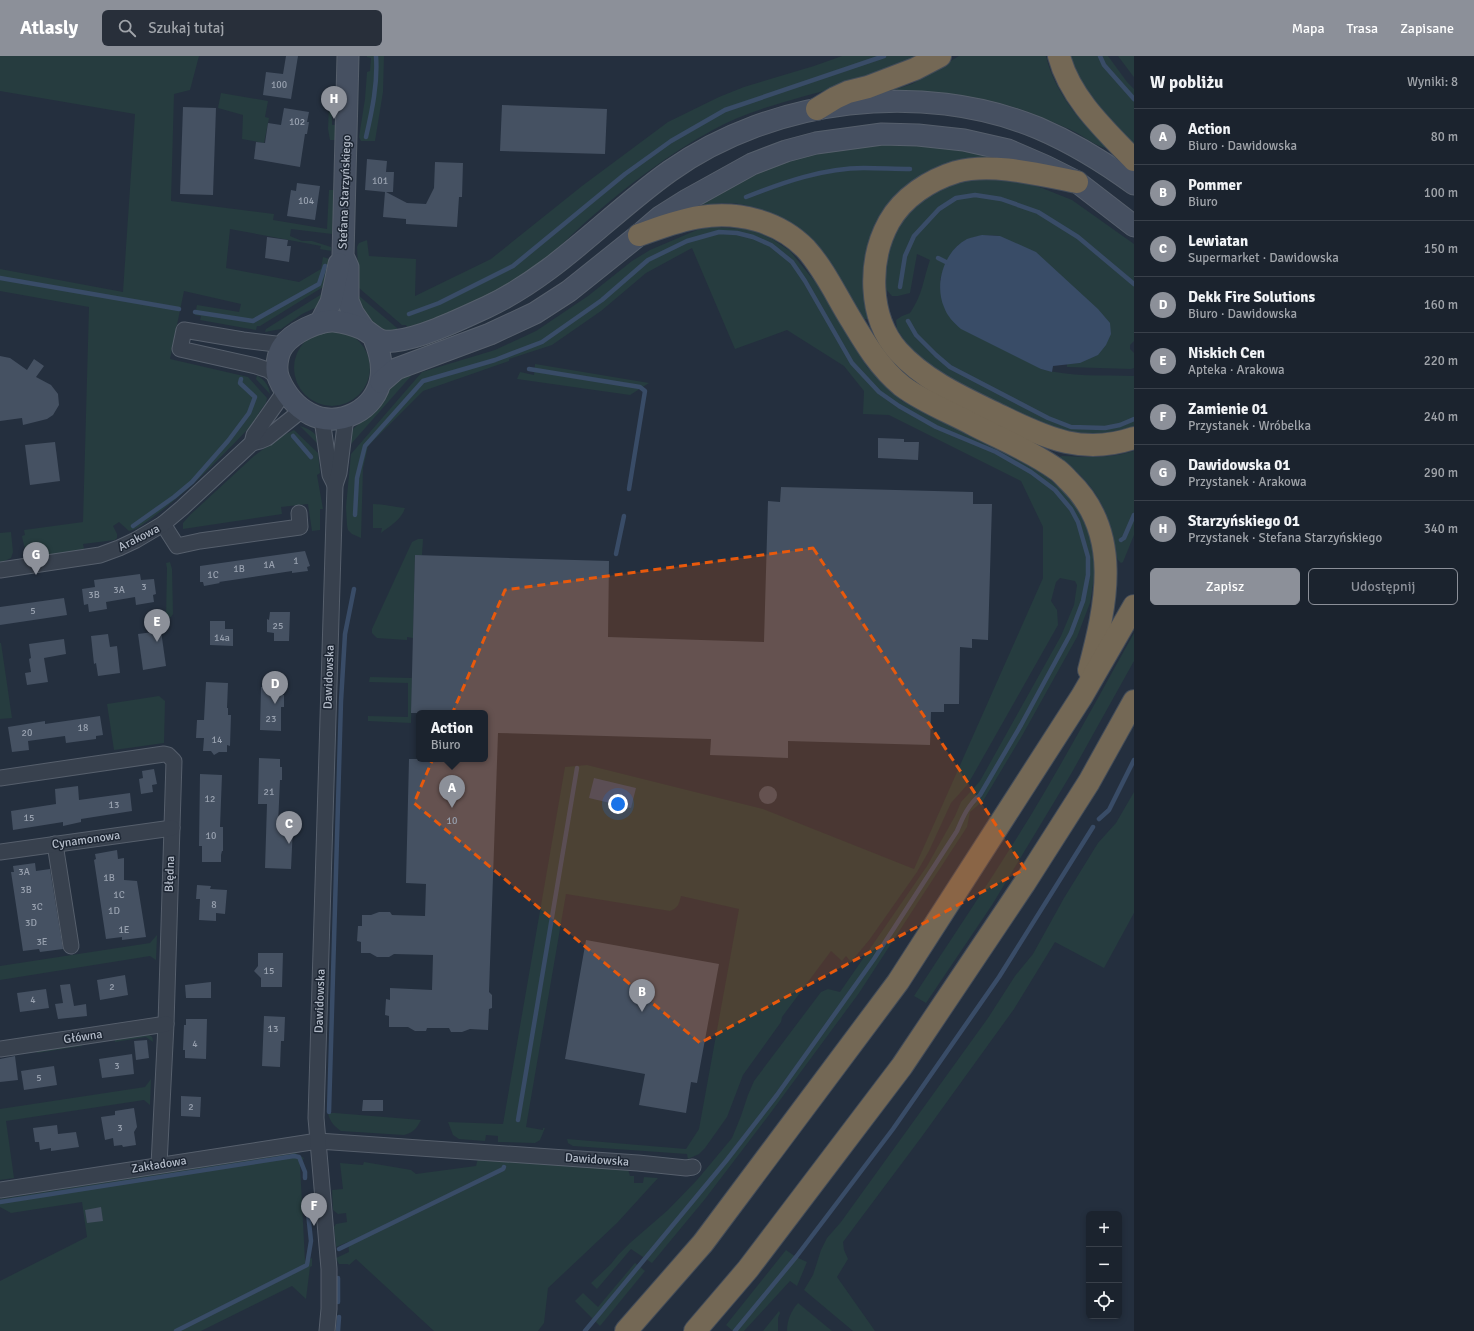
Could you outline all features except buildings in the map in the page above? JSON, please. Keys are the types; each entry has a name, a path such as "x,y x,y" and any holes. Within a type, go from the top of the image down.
{"highway":[{"path":"817,110 835,98 848,92 868,87 915,69 940,56"},
{"path":"1059,56 1066,76 1078,96 1106,131 1134,160"},
{"path":"1077,182 1022,171 972,169 957,172 929,183 910,197 890,221 878,253 875,274 875,300 878,313 886,333 897,350 912,365 934,381 964,398 1028,429 1053,439 1084,445 1099,446 1119,443 1134,438"},
{"path":"639,235 675,223 699,217 719,215 758,220 776,227 792,237 806,249 820,268 867,346 882,366 903,386 937,406 1057,469 1077,489 1090,506 1096,517 1104,541 1106,564 1104,596 1095,648 1082,696"},
{"path":"626,1331 703,1243 898,982 1082,696 1130,614 1134,593"},
{"path":"695,1331 748,1269 902,1066 1024,884 1089,782 1134,701"}],"street":[{"name":"Stefana Starzyńskiego","path":"320,322 331,302 338,266 343,256 348,56"},
{"path":"252,443 254,435 282,385 278,362 279,353 289,340 307,328 320,322 334,321 341,322 387,341 404,339 438,328 490,306 547,272 620,210 668,172 692,156 716,142 763,124 817,110 856,104 897,101 975,109 1036,127 1068,142 1104,162 1134,184"},
{"path":"381,382 396,369 490,334 535,313 569,291 660,217 752,164 786,151 816,143 882,134 918,135 964,140 1008,150 1077,182 1134,226"},
{"name":"Stefana Starzyńskiego","path":"343,256 348,267 348,301 353,313 369,334"},
{"path":"284,345 184,330 180,349 268,370 282,385 293,402 302,410 322,418 336,419 346,417 365,407 375,395 381,382 382,370 380,355 369,334"},
{"path":"163,524 252,443 267,438 302,410"},
{"name":"Dawidowska","path":"346,417 339,473 335,485 316,1118 318,1141 638,1163 686,1168 693,1167"},
{"name":"Dawidowska","path":"322,418 330,475 335,485"},
{"name":"Arakowa","path":"0,570 100,554 119,548 136,540 163,524 177,546 200,541 300,527 299,513"},
{"name":"Błędna","path":"0,778 164,754 168,754 174,761 166,1024 159,1165"},
{"name":"Cynamonowa","path":"0,852 172,828"},
{"path":"55,844 71,946"},
{"name":"Główna","path":"0,1049 166,1024"},
{"path":"318,1141 329,1269 329,1309 327,1331"},
{"name":"Zakładowa","path":"0,1190 318,1141"}],"highlighted area":[{"path":"813,548 1025,869 700,1043 414,803 505,590"}],"green space":[{"path":"0,56 199,56 190,90 174,94 171,201 274,214 273,220 327,229 329,190 334,190 332,234 291,229 290,236 302,241 312,241 331,247 331,251 320,249 321,246 230,229 226,268 299,282 321,269 323,257 330,259 325,287 260,326 257,326 256,330 200,320 201,316 195,315 197,305 239,312 241,304 184,291 170,359 248,377 267,398 266,403 258,414 260,416 222,456 182,494 136,529 129,531 119,522 113,526 117,534 117,538 115,540 83,544 84,549 39,557 35,557 26,551 22,536 25,535 24,530 83,522 89,307 0,291 0,269 123,292 135,114 0,91"},
{"path":"367,56 384,56 383,92 375,141 361,141 359,137 365,99 367,72 370,71 371,58"},
{"path":"842,56 921,56 848,84 761,109 711,131 679,150 633,183 589,219 538,266 485,297 447,315 407,327 406,325 402,325 359,288 357,247 359,243 367,240 369,256 416,259 415,296 491,259 582,186 668,122 719,97 744,87"},
{"path":"959,56 1046,56 1052,75 1062,94 1081,120 1106,148 1095,144 1064,127 1006,105 968,96 929,92 890,91 912,84"},
{"path":"1068,56 1108,56 1134,89 1134,149 1086,92"},
{"path":"1118,56 1134,56 1134,77 1133,76"},
{"path":"221,93 268,101 265,117 269,118 264,143 242,139 243,115 218,108"},
{"path":"332,96 336,96 336,111 332,111 332,125 336,125 335,140 330,140 328,129 329,105 331,105"},
{"path":"889,142 957,147 993,157 974,157 954,161 932,170 915,180 870,241 866,255 863,278 865,302 869,319 865,319 860,316 784,220 763,210 741,204 700,204 761,172 792,159 841,147"},
{"path":"971,177 1013,179 1042,188 1072,200 1134,244 1134,341 1130,345 1130,349 1134,353 1134,368 1131,369 1067,367 1067,364 1080,363 1000,236 976,237 960,244 949,258 940,280 1041,369 1052,372 1075,374 1134,376 1134,430 1086,436 1039,424 956,384 929,366 906,343 897,329 896,320 910,313 914,306 920,293 930,260 917,254 910,293 892,296 884,287 885,266 893,237 906,216 930,193"},
{"path":"711,227 745,229 759,233 772,239 790,251 816,283 867,367 902,401 1032,467 1067,494 1077,507 1091,538 1094,560 1094,578 1090,603 1077,637 1023,734 983,801 970,812 967,827 859,993 705,1199 652,1263 631,1249 597,1289 591,1283 630,1243 668,1210 697,1180 732,1138 754,1081 821,992 828,989 840,992 927,866 955,816 961,802 980,781 1061,636 1074,605 1077,585 1075,581 1060,578 1056,582 1051,601 1057,610 1058,625 968,784 951,803 929,851 917,872 870,939 851,962 846,956 842,961 831,951 782,1017 781,1022 743,1075 727,1117 699,1154 688,1159 687,1154 573,1146 568,1143 567,1139 686,1149 699,1129 739,909 681,896 678,905 675,909 670,911 566,894 526,1127 543,1130 543,1128 545,1128 540,1140 535,1143 498,1142 498,1136 486,1135 485,1141 459,1139 453,1135 448,1122 503,1124 565,767 587,765 763,809 914,869 1043,578 1043,527 1021,481 889,415 863,414 864,391 844,366 787,330 735,349 692,248 646,273 601,311 552,345 509,359 509,361 423,391 368,446 363,468 361,538 352,534 348,530 346,507 351,454 422,372 495,350 536,331 588,296 632,261 650,250 697,230"},
{"path":"325,292 317,307 302,314 281,329 265,332 266,329"},
{"path":"358,295 397,328 397,331 384,330 366,318 358,308"},
{"path":"325,330 339,330 347,332 353,336 364,347 368,353 370,368 368,383 359,395 347,404 339,406 325,406 317,404 311,400 300,389 296,383 294,375 294,361 296,353 300,347 311,336 317,332"},
{"path":"535,364 649,383 630,395 517,379 520,372 534,375"},
{"path":"410,373 411,376 351,444 348,443 351,432 354,428 378,408 391,386 399,378"},
{"path":"257,375 266,383 270,394 256,379"},
{"path":"300,426 313,432 318,437 321,444 318,444"},
{"path":"294,430 318,453 320,473 317,475 323,509 320,509 320,530 312,531 308,504 281,507 282,514 183,529 183,523 190,515 254,456 278,438"},
{"path":"1134,451 1134,535 1123,562 1121,563 1117,559 1110,527 1100,501 1084,479 1059,457 1106,456"},
{"path":"373,504 405,508 401,516 381,533 382,528 373,528"},
{"path":"11,532 13,552 11,558 0,563 0,533"},
{"path":"418,539 423,539 422,555 415,555 413,638 407,637 407,640 377,638 372,633 372,629 412,542"},
{"path":"170,562 172,569 173,614 171,617 166,618 166,563"},
{"path":"1134,633 1134,661 1071,774 992,905 926,1003 914,996 988,884 1031,815"},
{"path":"0,643 12,718 0,719"},
{"path":"370,677 412,678 411,723 368,721 368,716 408,717 408,683 369,682"},
{"path":"159,696 165,701 164,743 114,750 107,704"},
{"path":"1134,792 1134,913 1104,968 1055,942 1014,1009 843,1242 844,1250 848,1259 837,1277 875,1331 853,1331 804,1290 813,1275 821,1250 827,1238 841,1222 988,1018 1015,976 1033,954 1064,898 1098,843 1116,823"},
{"path":"157,935 156,960 150,956 0,980 0,966 150,943"},
{"path":"145,1034 153,1038 153,1042 146,1037 115,1042 114,1038"},
{"path":"82,1043 82,1046 37,1053 37,1050"},
{"path":"151,1079 150,1105 144,1100 6,1121 14,1178 0,1180 0,1109 145,1087"},
{"path":"328,1113 421,1120 414,1130 404,1135 341,1131 333,1124"},
{"path":"294,1152 304,1158 300,1165 305,1261 312,1258 306,1299 292,1286 201,1331 0,1331 0,1281 87,1237 82,1202 11,1213 0,1207 0,1199"},
{"path":"478,1158 628,1169 630,1176 634,1176 634,1183 643,1183 644,1177 658,1178 617,1223 548,1288 544,1323 538,1331 434,1331 356,1259 349,1265 339,1264 336,1258 349,1252 348,1242 336,1247 334,1227 336,1224 347,1222 346,1213 338,1214 333,1210 332,1190 343,1189 340,1163 363,1165 364,1162 411,1170 416,1174 476,1166"},
{"path":"786,1250 807,1262 797,1286 790,1281 744,1331 733,1331 726,1325"},
{"path":"635,1263 645,1271 600,1326 575,1301 583,1293 598,1307"},
{"path":"798,1303 832,1331 787,1331 790,1316"},
{"path":"779,1311 778,1331 763,1331"}],"water":[{"path":"982,235 1000,236 1036,252 1098,309 1110,323 1111,334 1106,345 1098,355 1080,363 1053,366 1052,372 1041,369 961,329 953,322 945,310 941,298 940,288 943,269 952,251 959,244 967,239"},
{"path":"594,778 636,788 631,808 589,798"}],"waterway":[{"path":"366,137 375,87 376,56"},
{"path":"409,314 439,303 513,266 625,174 671,141 725,110 884,56"},
{"path":"1100,56 1104,65 1134,99"},
{"path":"746,197 789,181 834,170 864,168 910,169"},
{"path":"900,287 905,256 914,236 939,209 956,198 975,195 1001,199 1038,212 1078,237 1134,284"},
{"path":"355,515 357,478 365,446 423,381 495,360 542,342 602,300 648,260 687,241 719,232 737,233 753,237 771,245 792,262 805,281 852,363 879,392 899,406 936,427 996,452 1031,472 1055,490 1071,509 1078,522 1088,557 1088,575 1083,601 1071,633 1021,725 980,795 969,807 957,831 874,959 777,1095 726,1161 585,1331"},
{"path":"938,258 946,262"},
{"path":"195,312 253,321 319,284 325,266"},
{"path":"0,278 179,309"},
{"path":"908,321 916,335 950,367 1048,418 1071,427 1105,428 1120,425 1134,419"},
{"path":"529,369 640,387 645,391 629,489"},
{"path":"133,526 174,497 192,482 228,441 249,413 255,397 240,383 241,379"},
{"path":"293,436 311,457"},
{"path":"1121,540 1124,538 1134,515"},
{"path":"616,554 624,516"},
{"path":"329,1112 341,701 345,634 354,589"},
{"path":"1099,819 1109,810 1134,760"},
{"path":"518,1120 577,768"},
{"path":"735,1331 796,1257 893,1129 999,977 1093,827"},
{"path":"0,1202 294,1156 299,1157 305,1172 305,1178"},
{"path":"339,1249 503,1169 504,1167"},
{"path":"176,1331 307,1265 311,1241 307,1203"},
{"path":"338,1278 338,1302"},
{"path":"338,1331 339,1317"}],"place":[{"name":"Starzyńskiego 01","path":"334,119"},
{"name":"Dawidowska 01","path":"36,575"},
{"name":"Niskich Cen","path":"157,642"},
{"name":"Dekk Fire Solutions","path":"275,704"},
{"name":"Action","path":"452,808"},
{"name":"Lewiatan","path":"289,844"},
{"name":"Pommer","path":"642,1012"},
{"name":"Zamienie 01","path":"314,1226"}]}
